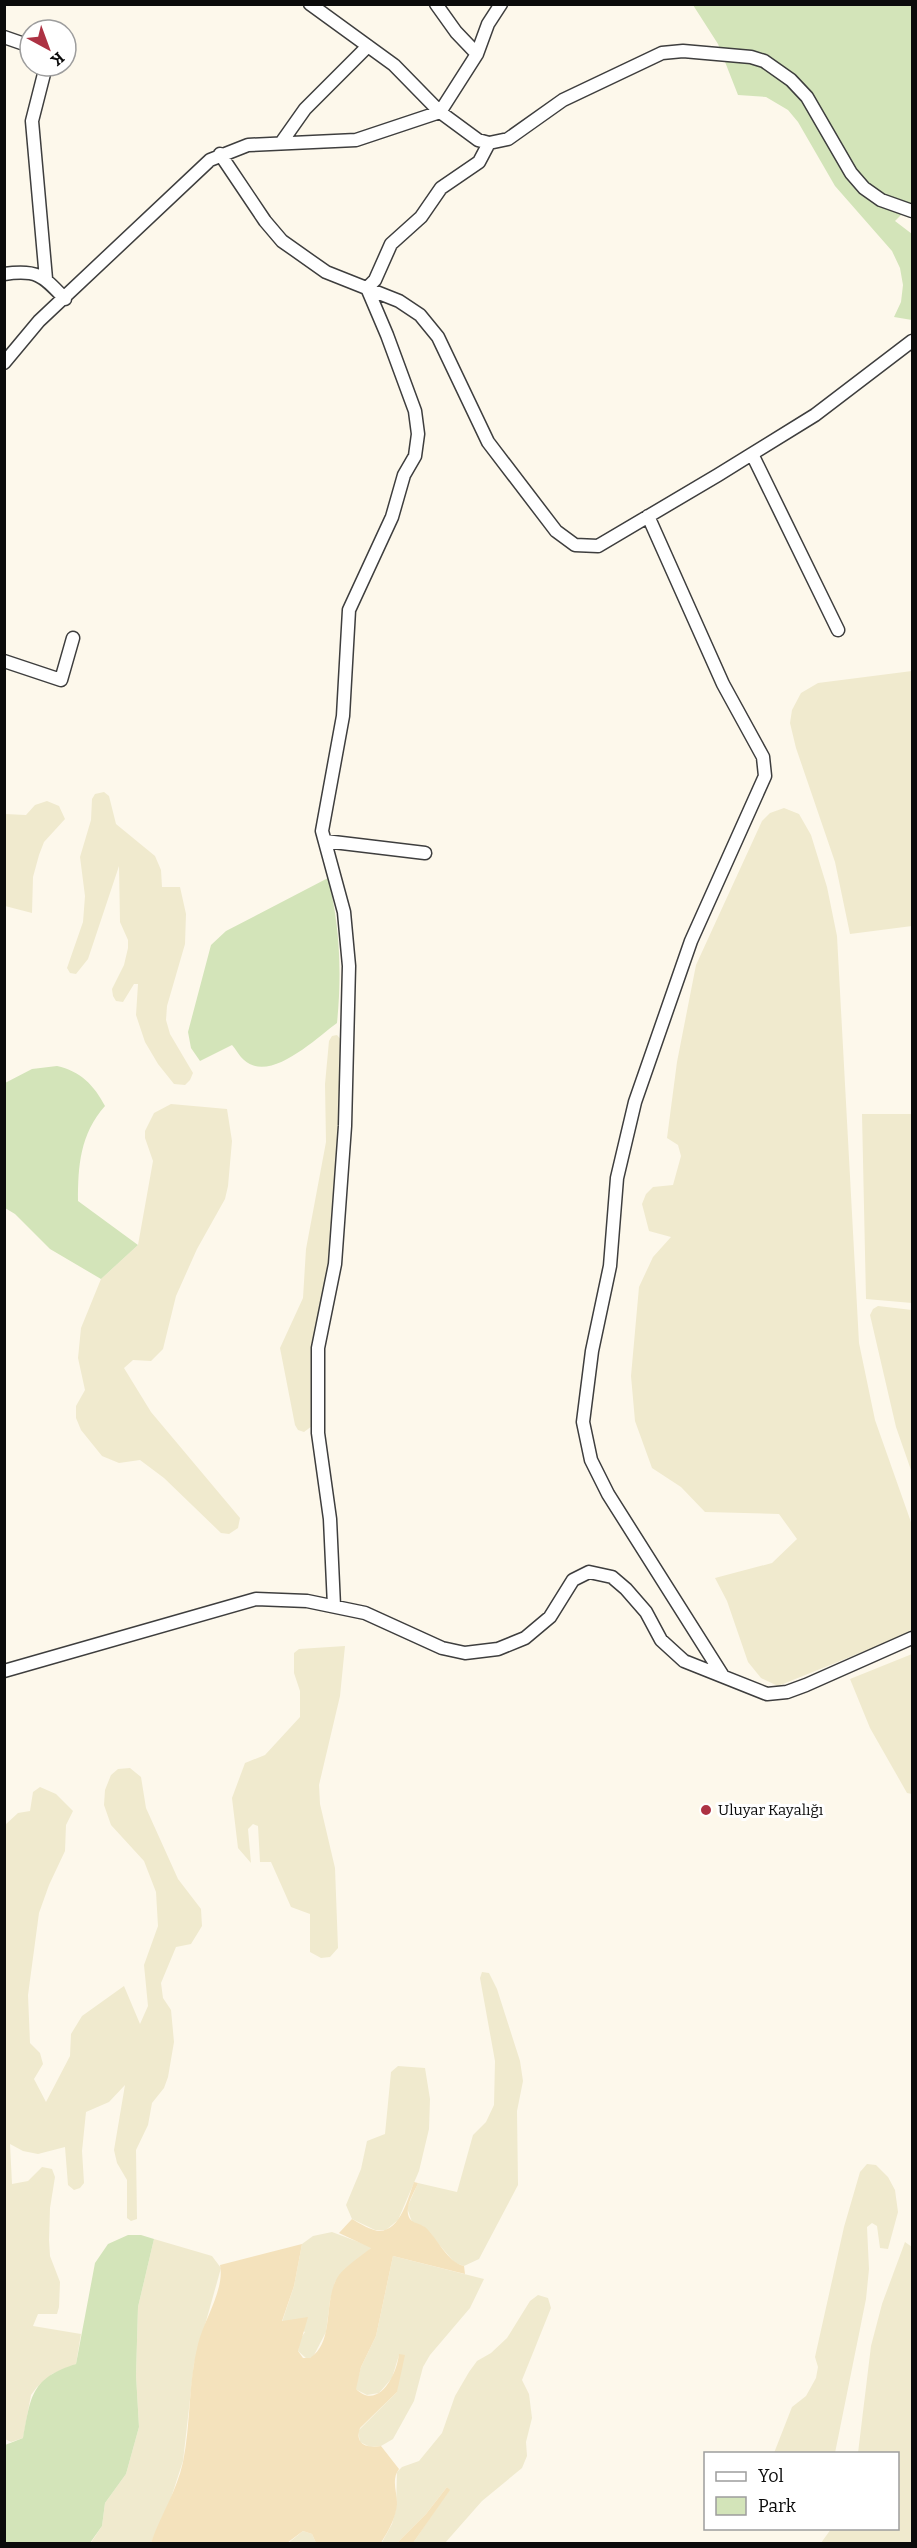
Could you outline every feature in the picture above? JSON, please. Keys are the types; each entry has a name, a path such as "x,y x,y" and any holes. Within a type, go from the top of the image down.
{"street":[{"path":"310,4 410,79 440,112 477,140 489,143 508,139 563,100 654,56 683,51 751,57 773,66 799,88 814,107 850,173 864,188 881,200 912,211"},
{"path":"436,4 456,32 477,54"},
{"path":"4,363 26,334 202,166 220,154 248,145 356,140 440,112 477,54 488,24 501,4"},
{"path":"281,142 305,109 368,46"},
{"path":"43,78 32,121 46,279"},
{"path":"367,288 375,279 391,244 421,216 441,188 479,162 489,143"},
{"path":"220,154 264,221 282,241 326,272 399,301 420,315 438,337 488,442 564,539 586,547 598,546 815,415 912,341"},
{"path":"4,274 27,271 46,279 65,299"},
{"path":"334,1606 330,1519 318,1433 318,1348 335,1264 346,1115 349,966 344,912 322,831 343,716 349,610 392,517 404,475 415,456 418,434 415,411 367,288"},
{"path":"752,454 837,630"},
{"path":"648,516 723,684 763,757 765,776 691,941 635,1102 617,1179 610,1266 592,1351 583,1422 591,1460 608,1494 723,1676"},
{"path":"4,661 61,680 73,638"},
{"path":"325,842 425,853"},
{"path":"4,1671 256,1599 307,1601 365,1613 442,1648 465,1653 498,1649 525,1638 550,1617 573,1580 589,1572 612,1577 626,1589 646,1612 661,1640 684,1661 767,1694 787,1692 912,1638"}],"shaded area":[{"path":"912,671 912,926 850,934 835,862 796,748 790,723 792,710 801,693 818,683"},
{"path":"104,792 109,796 116,824 155,856 161,870 162,887 180,887 186,914 185,944 167,1006 166,1020 170,1034 193,1073 185,1085 174,1084 158,1064 145,1042 136,1015 138,984 134,984 123,1002 116,1001 113,996 112,989 124,965 128,948 128,940 120,922 119,866 88,959 76,974 70,973 67,968 83,922 85,896 80,857 91,820 92,799 95,794"},
{"path":"47,801 59,806 65,819 44,842 39,855 33,877 32,913 5,906 5,814 26,815 35,805"},
{"path":"784,808 799,814 811,835 827,887 837,936 859,1343 875,1420 912,1525 912,1632 778,1686 761,1678 748,1662 727,1601 715,1578 772,1563 797,1539 779,1514 705,1512 681,1487 652,1468 635,1421 631,1376 639,1287 653,1257 671,1237 649,1231 642,1204 646,1194 653,1187 673,1185 681,1156 678,1145 667,1138 677,1062 696,965 762,821 770,813"},
{"path":"337,1035 342,1041 340,1114 328,1263 311,1353 312,1426 304,1432 298,1430 295,1425 280,1348 303,1298 306,1249 326,1142 325,1084 329,1041 332,1036"},
{"path":"171,1104 227,1109 232,1141 228,1186 225,1199 197,1249 176,1296 163,1349 151,1361 133,1360 124,1368 151,1412 240,1518 238,1528 229,1534 221,1533 164,1478 140,1460 119,1463 102,1456 81,1430 76,1418 76,1406 85,1390 78,1358 81,1328 101,1279 138,1245 153,1161 145,1138 145,1131 154,1113"},
{"path":"862,1114 912,1114 912,1303 866,1299"},
{"path":"878,1306 912,1310 912,1473 896,1427 870,1315"},
{"path":"345,1646 340,1696 319,1785 320,1804 335,1868 338,1948 330,1957 321,1958 310,1952 310,1914 291,1907 271,1862 260,1862 258,1826 253,1824 248,1829 251,1863 238,1848 232,1798 245,1763 265,1755 300,1717 300,1691 294,1673 294,1653 299,1649"},
{"path":"912,1654 912,1794 907,1793 870,1728 850,1679"},
{"path":"130,1768 141,1777 146,1808 178,1879 201,1909 202,1926 191,1944 176,1947 161,1983 163,1998 171,2010 174,2042 168,2077 164,2088 152,2103 148,2125 136,2150 137,2219 131,2221 127,2218 127,2180 117,2163 114,2150 125,2085 109,2102 86,2112 82,2151 84,2183 80,2188 74,2190 68,2185 65,2147 38,2154 23,2151 10,2144 12,2184 28,2181 42,2167 52,2169 55,2177 50,2208 49,2240 50,2256 60,2282 59,2307 57,2314 38,2314 33,2326 81,2334 76,2364 52,2374 37,2387 31,2395 23,2438 11,2442 5,2439 5,1825 18,1813 30,1811 33,1792 40,1787 56,1794 73,1811 66,1825 65,1851 39,1913 28,1995 30,2043 40,2053 43,2064 34,2079 46,2102 70,2056 71,2034 82,2016 124,1986 140,2024 148,2006 144,1965 158,1926 156,1892 144,1861 111,1825 104,1805 105,1790 111,1775 118,1769"},
{"path":"482,1972 489,1973 497,1989 520,2061 523,2081 517,2111 518,2185 479,2259 464,2266 455,2263 423,2226 412,2222 407,2208 418,2183 457,2192 473,2135 486,2122 494,2105 495,2061 480,1978"},
{"path":"398,2066 425,2068 430,2099 429,2129 419,2171 398,2220 386,2230 375,2230 352,2219 346,2205 361,2169 367,2141 385,2134 391,2072"},
{"path":"867,2164 876,2165 888,2177 895,2190 898,2212 888,2249 880,2248 877,2226 872,2223 867,2227 869,2269 866,2299 835,2452 774,2452 792,2407 806,2396 816,2378 818,2367 815,2357 844,2227 860,2172"},
{"path":"332,2232 372,2247 335,2282 326,2332 313,2357 307,2359 298,2351 300,2339 305,2332 282,2322 294,2286 302,2244 313,2236"},
{"path":"154,2239 212,2256 221,2268 194,2364 183,2461 171,2498 151,2543 90,2544 102,2526 105,2503 126,2474 139,2427 136,2375 138,2307"},
{"path":"905,2242 912,2247 912,2543 821,2543 830,2530 899,2530 899,2452 858,2452 871,2346 882,2304"},
{"path":"393,2256 484,2279 470,2308 430,2355 423,2367 414,2401 393,2439 381,2446 370,2447 360,2442 358,2431 397,2392 399,2355 392,2378 379,2393 367,2395 355,2389 361,2367 376,2336"},
{"path":"538,2295 548,2298 551,2308 522,2380 529,2394 532,2418 526,2442 527,2456 522,2468 482,2501 445,2543 413,2543 449,2490 447,2487 426,2514 397,2543 381,2544 392,2524 396,2509 397,2472 402,2467 419,2461 442,2433 455,2396 469,2372 477,2361 491,2353 507,2338 530,2301"},
{"path":"303,2531 312,2534 316,2543 287,2544"}],"green space":[{"path":"693,5 912,5 912,212 903,213 895,221 912,234 912,320 894,317 901,302 903,285 900,268 892,251 835,186 798,122 788,110 766,97 738,95 718,44"},
{"path":"328,878 339,950 337,1023 305,1048 279,1063 255,1066 244,1060 232,1045 200,1061 191,1048 188,1032 211,945 226,931"},
{"path":"57,1066 73,1071 86,1080 105,1106 85,1139 80,1163 78,1201 138,1245 101,1279 50,1249 15,1214 5,1208 5,1083 32,1069"},
{"path":"128,2235 141,2235 154,2239 138,2307 136,2375 139,2427 126,2474 105,2503 102,2526 90,2543 5,2543 5,2445 23,2438 31,2400 42,2382 61,2369 76,2364 95,2263 108,2244"}],"sand":[{"path":"414,2182 418,2183 408,2206 409,2217 412,2221 425,2227 453,2260 464,2266 465,2274 393,2256 376,2336 361,2367 356,2389 364,2395 372,2396 379,2393 391,2380 399,2354 405,2355 397,2392 360,2428 359,2433 360,2442 371,2447 381,2446 399,2469 395,2481 397,2504 395,2514 381,2544 316,2543 312,2534 303,2531 287,2543 151,2543 177,2483 183,2462 195,2359 201,2335 220,2284 220,2265 302,2244 294,2286 282,2321 308,2317 298,2351 303,2358 310,2358 318,2351 323,2341 331,2296 339,2275 371,2248 339,2233 352,2219 374,2230 383,2231 390,2228 401,2215"},
{"path":"447,2487 450,2490 413,2543 397,2543 426,2514"}],"place":[{"name":"Uluyar Kayalığı","path":"706,1810"}]}
